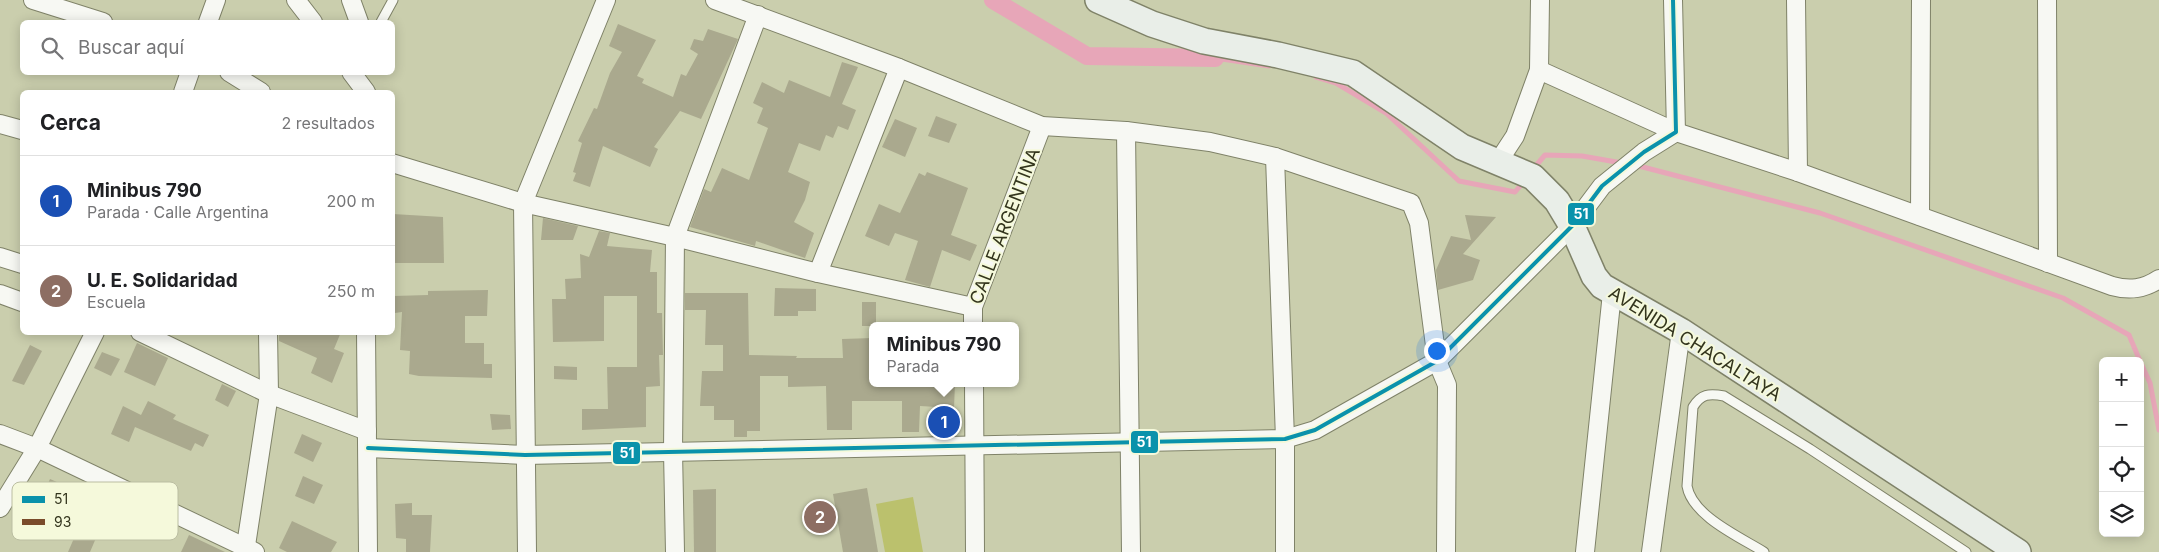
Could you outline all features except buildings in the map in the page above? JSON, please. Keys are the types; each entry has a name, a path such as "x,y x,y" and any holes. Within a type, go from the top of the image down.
{"street":[{"path":"33,0 97,20"},
{"path":"209,20 216,0"},
{"path":"296,0 311,20"},
{"path":"351,0 358,20"},
{"path":"526,552 523,202 606,0"},
{"path":"715,0 899,68 1042,126 1126,131 1210,142 1275,157 1412,203 1418,223 1437,361 1447,385 1446,552"},
{"name":"AVENIDA CHACALTAYA","path":"1098,0 1152,24 1204,42 1278,55 1353,73 1462,147 1533,177 1557,201 1572,226 1594,276 1602,286 1681,331 2018,552"},
{"path":"1498,162 1515,136 1539,70 1540,0"},
{"path":"1674,0 1676,132"},
{"path":"1796,0 1798,172"},
{"path":"1920,216 1921,0"},
{"path":"2047,0 2048,263"},
{"path":"676,552 673,451 675,237 758,15"},
{"path":"818,273 899,68"},
{"path":"1539,70 1676,132 1798,172 2122,289 2142,288 2159,279"},
{"path":"184,90 189,75"},
{"path":"234,75 258,90"},
{"path":"353,75 364,90"},
{"path":"366,75 366,90"},
{"path":"0,124 20,129"},
{"name":"CALLE ARGENTINA","path":"973,322 972,307 1042,126"},
{"path":"1126,131 1131,552"},
{"path":"146,335 367,440 525,455 976,447 1284,438 1315,430 1437,361 1572,226 1602,186 1644,152 1676,132"},
{"path":"1275,157 1284,438 1285,552"},
{"path":"395,164 523,202 675,237 818,273 972,307"},
{"path":"0,257 20,263"},
{"path":"1585,552 1612,293"},
{"path":"0,294 20,301"},
{"path":"1651,552 1681,331"},
{"path":"16,482 37,448 94,335"},
{"path":"178,517 249,551 269,394 268,335"},
{"path":"366,335 368,552"},
{"path":"974,387 976,552"},
{"path":"0,434 37,448 107,482"},
{"path":"0,508 12,489"}],"lane":[{"path":"382,20 393,0"},
{"name":"AVENIDA CHACALTAYA","path":"1764,552 1714,521 1696,506 1689,497 1687,486 1693,407 1699,398 1711,393 1724,396 1810,449 1966,552"}],"green space":[{"path":"913,497 923,552 885,552 876,504"}],"waterway":[{"path":"993,0 1087,56 1215,58"},
{"path":"1215,58 1269,66"},
{"path":"1316,77 1336,83 1386,113 1459,181 1515,192 1525,180"},
{"path":"1533,169 1545,155 1582,156 1622,163"},
{"path":"1635,165 1820,213 2063,298 2129,335 2138,357"},
{"path":"2144,370 2150,383 2159,430"}],"transit line":[{"name":"51","path":"368,448 525,455 1285,439 1315,430 1437,361 1572,226 1602,186 1644,152 1676,132 1673,0"}],"place":[{"name":"Minibus 790","path":"944,422"},
{"name":"U. E. Solidaridad","path":"820,517"}]}
